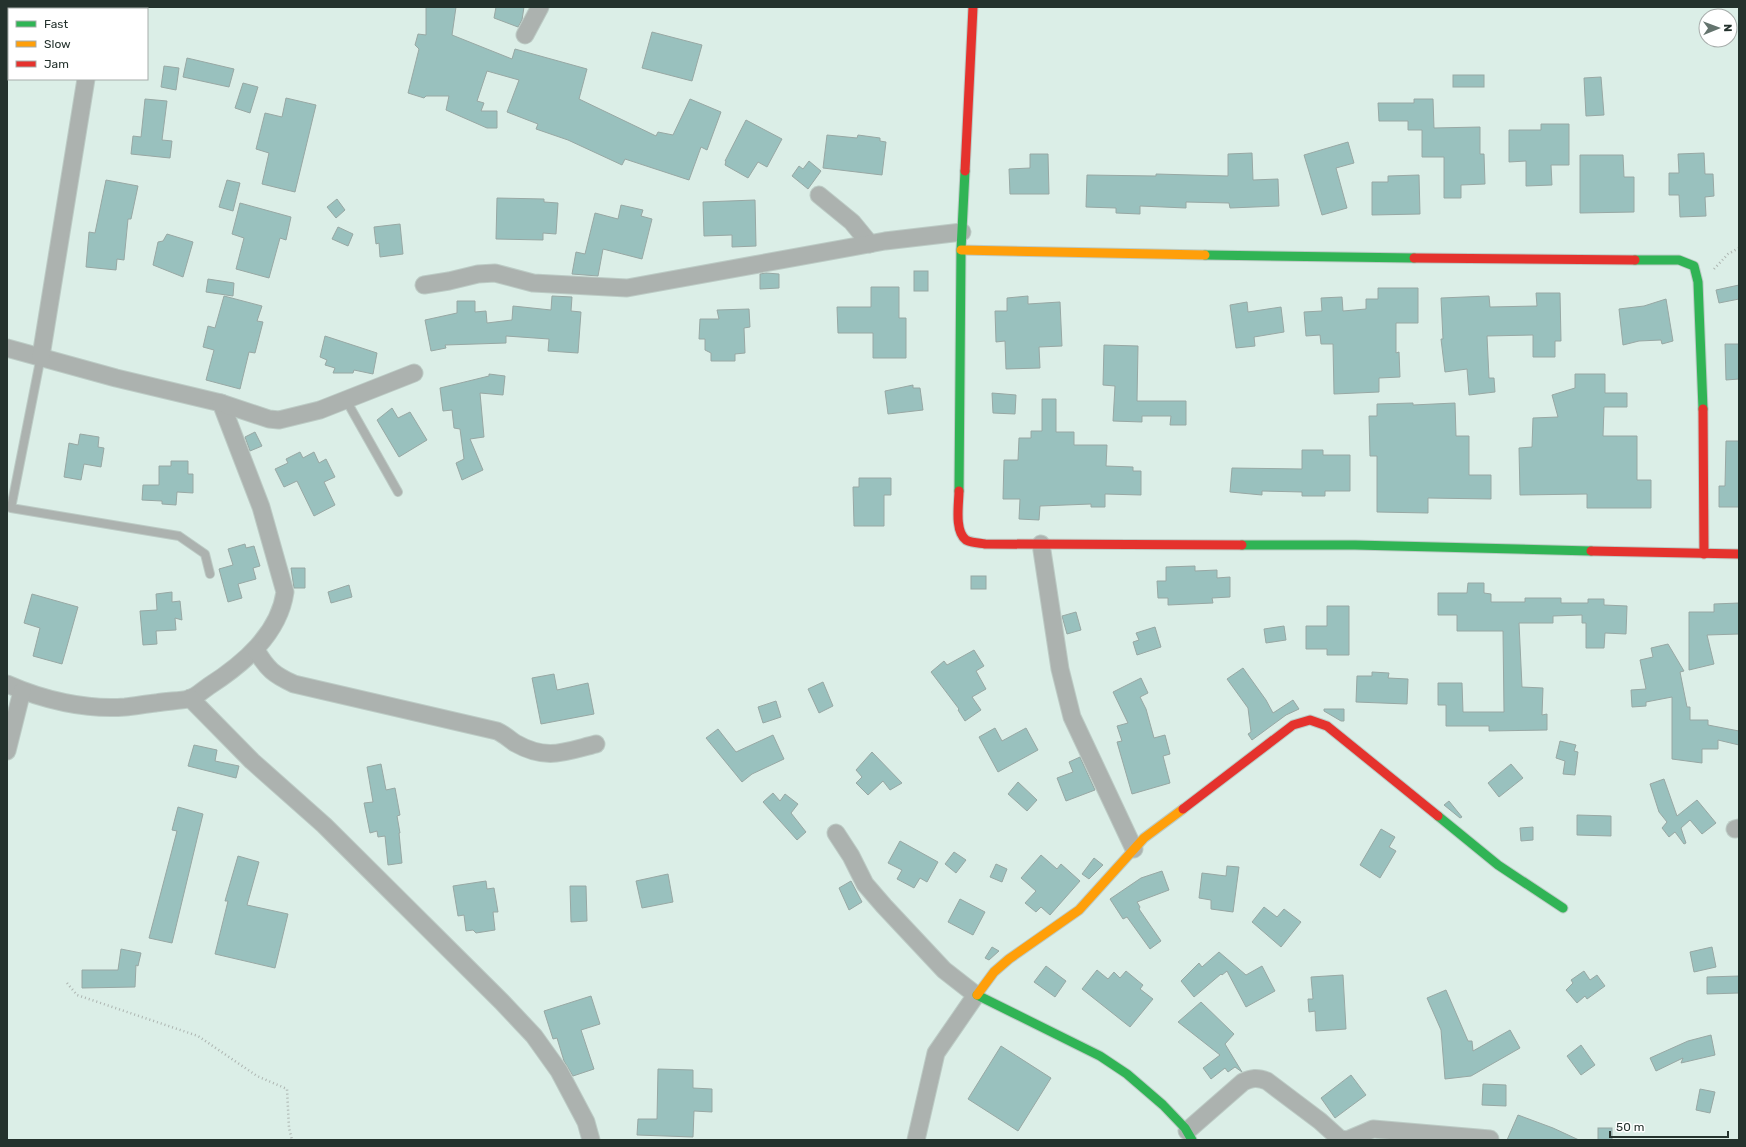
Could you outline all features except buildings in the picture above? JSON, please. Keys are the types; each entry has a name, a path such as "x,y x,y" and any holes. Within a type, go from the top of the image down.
{"street":[{"path":"525,35 540,7"},
{"path":"973,7 961,250 959,531 962,538 970,542 1040,544 1355,545 1739,554"},
{"path":"41,356 86,80"},
{"path":"818,195 852,222 870,244"},
{"path":"424,285 478,274 495,273 533,283 627,288 870,244 962,232"},
{"path":"961,250 1274,257 1679,260 1694,266 1699,291 1703,400 1704,554"},
{"path":"7,348 41,356 116,378 221,403 268,419 279,420 320,410 414,373"},
{"path":"7,684 22,691 66,703 95,706 124,707 190,698 230,673 256,650 277,618 284,604 285,592 261,507 221,403"},
{"path":"1040,544 1059,662 1072,718 1134,849"},
{"path":"256,650 264,664 276,676 294,684 498,730 513,742 537,753 552,755 596,744"},
{"path":"7,751 22,691"},
{"path":"190,698 252,761 324,825 502,1002 534,1036 559,1070 586,1122 591,1140"},
{"path":"916,1140 936,1053 976,995 994,972 1009,959 1078,910 1144,838 1292,725 1304,720 1315,720 1326,726 1498,865 1563,908"},
{"path":"836,833 852,856 865,884 944,970 976,995 1100,1056 1127,1074 1163,1105 1190,1136 1243,1082 1251,1078 1258,1078 1267,1081 1320,1121 1340,1139 1347,1140 1373,1129 1490,1139"}],"lane":[{"path":"41,356 11,508 179,536 205,554 210,574"},
{"path":"346,400 398,492"}],"path":[{"path":"1699,291 1715,268 1728,254 1739,248"},
{"path":"67,983 77,995 198,1036 257,1076 287,1089 289,1128 292,1140"}],"traffic: fast":[{"path":"959,491 961,250 965,171"},
{"path":"1205,255 1414,258"},
{"path":"1635,260 1679,260 1694,266 1698,282 1703,409"},
{"path":"1242,545 1355,545 1591,551"},
{"path":"1438,816 1498,865 1563,908"},
{"path":"977,995 1100,1056 1127,1074 1163,1105 1185,1128 1192,1140"}],"traffic: slow":[{"path":"961,250 1205,255"},
{"path":"977,995 994,972 1009,959 1079,910 1144,838 1183,809"}],"traffic: jam":[{"path":"965,171 973,7"},
{"path":"1414,258 1635,260"},
{"path":"1703,409 1704,554"},
{"path":"959,491 958,517 960,530 962,536 966,540 973,542 985,544 1242,545"},
{"path":"1591,551 1739,554"},
{"path":"1183,809 1293,725 1310,720 1327,726 1438,816"}]}
